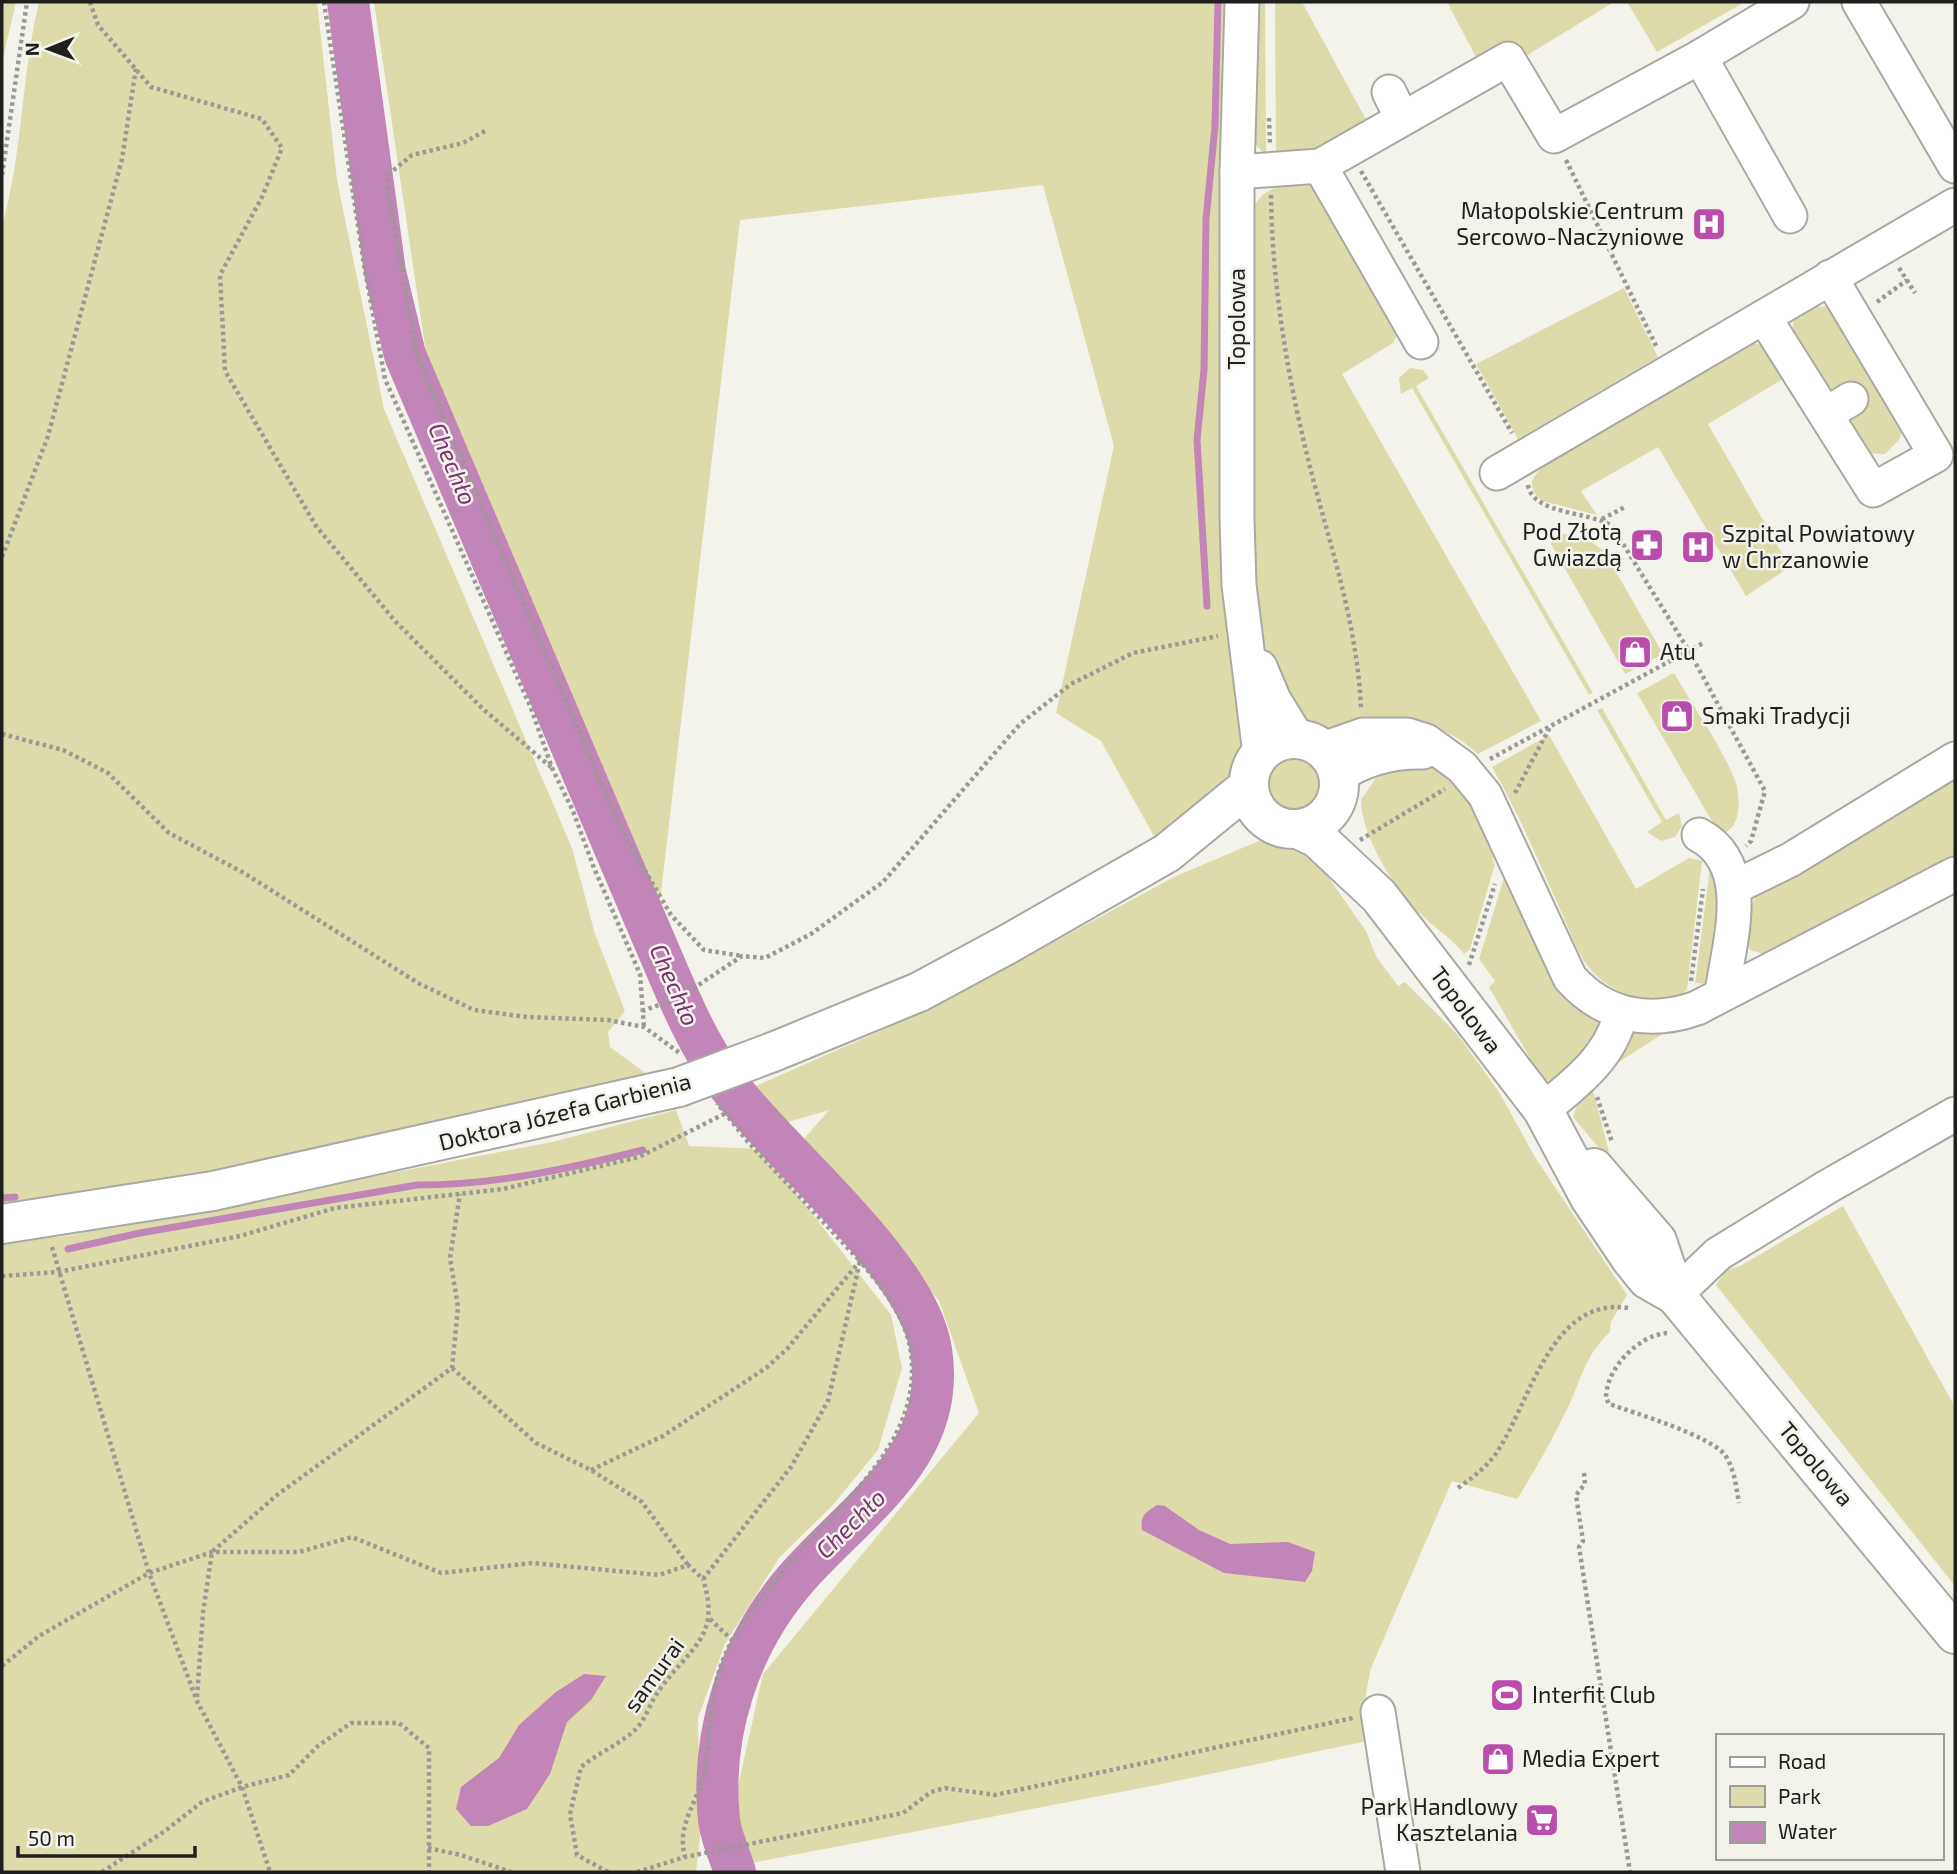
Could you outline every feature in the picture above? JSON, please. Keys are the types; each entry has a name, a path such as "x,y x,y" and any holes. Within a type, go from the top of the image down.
{"main road":[{"path":"1277,742 1324,766 1327,814 1314,824 1268,797 1277,742"},
{"name":"Topolowa","path":"1324,766 1343,822 1379,896"},
{"name":"Topolowa","path":"1268,797 1379,896 1547,1117 1590,1198 1647,1279 1675,1295 1955,1634"},
{"name":"Doktora Józefa Garbienia","path":"2,1224 213,1191 374,1158 694,1083 919,992 1268,797"}],"street":[{"name":"Topolowa","path":"1242,2 1237,172 1237,519 1245,633 1268,797"},
{"path":"1237,172 1320,166 1349,149 1395,105 1508,59 1554,136 1700,57 1792,2"},
{"path":"1859,2 1955,166"},
{"path":"1700,57 1790,216"},
{"path":"1320,166 1421,342"},
{"path":"1513,476 1830,276 1955,205"},
{"path":"1764,317 1839,407 1873,491 1936,455 1830,276"},
{"name":"Topolowa","path":"1245,633 1274,700 1324,766"},
{"path":"1324,766 1420,752 1443,755 1481,766 1493,811 1570,978 1590,997 1621,1013 1663,1018 1697,1008 1955,874"},
{"path":"1731,873 1790,860 1955,759"},
{"path":"1699,835 1714,843 1731,873 1722,993"},
{"path":"1547,1117 1596,1063 1618,1025 1621,1013"},
{"path":"1675,1295 1718,1254 1827,1186 1955,1114"},
{"path":"1378,1712 1402,1872"}],"path":[{"path":"2,175 27,2"},
{"path":"90,2 98,25 151,87 262,119 282,148 262,197 220,275 225,371 325,537 395,621 483,709 552,768"},
{"path":"324,2 363,265 386,379 413,435 531,708 552,768 573,811 594,868 640,974 644,1027"},
{"path":"2,557 48,436 122,159 136,67"},
{"path":"1269,111 1271,243 1293,391 1351,616 1362,711"},
{"path":"485,131 463,143 412,155 389,174 388,192 418,358 622,833 671,915 704,950 765,958 811,934 883,882 1020,724 1071,684 1133,653 1245,633"},
{"path":"1554,136 1662,359"},
{"path":"1349,149 1518,443"},
{"path":"1859,325 1879,301 1907,281"},
{"path":"1513,476 1528,489 1534,500 1543,505 1602,519 1612,526 1689,651 1765,791 1751,841 1731,873 1706,866 1689,994"},
{"path":"1602,519 1625,507"},
{"path":"1364,837 1550,726 1703,643"},
{"path":"1514,794 1550,726"},
{"path":"2,734 63,750 108,772 169,833 244,873 418,983 474,1010 527,1017 608,1020 644,1027 680,1053 694,1083 884,1289 899,1315 911,1352 909,1388 900,1423 885,1454 866,1481 799,1553 732,1640 711,1698 704,1773 680,1840 685,1857"},
{"path":"1469,966 1498,873"},
{"path":"642,1011 680,998 742,956"},
{"path":"1593,1085 1613,1147"},
{"path":"2,1276 58,1272 240,1236 335,1208 503,1189 639,1157 724,1114"},
{"path":"197,1701 203,1614 212,1552 277,1495 453,1368 458,1307 450,1258 460,1194"},
{"path":"51,1245 149,1573 197,1701 242,1787 270,1872"},
{"path":"591,1470 663,1436 766,1368 788,1349 860,1261"},
{"path":"703,1579 792,1467 828,1401 860,1261"},
{"path":"1458,1488 1486,1467 1496,1454 1539,1367 1558,1339 1600,1308 1628,1308"},
{"path":"1643,1340 1633,1347 1615,1371 1606,1391 1609,1404 1705,1440 1724,1453 1733,1471 1739,1503"},
{"path":"453,1368 536,1443 591,1470 642,1502 688,1565 703,1579 711,1603 710,1619 732,1640"},
{"path":"1584,1473 1585,1484 1576,1494 1583,1541 1578,1547 1630,1872"},
{"path":"2,1666 39,1636 149,1573 212,1552 299,1552 352,1537 441,1573 532,1563 659,1575 688,1565"},
{"name":"samurai","path":"608,1872 577,1855 570,1814 581,1767 637,1729 657,1693 699,1643 710,1619"},
{"path":"637,1872 685,1857 903,1813 931,1792 945,1788 995,1795 1378,1712"},
{"path":"102,1872 165,1831 202,1802 242,1787 289,1775 318,1746 351,1723 399,1723 429,1748 429,1872"},
{"path":"428,1848 461,1855 511,1872"}],"green space":[{"path":"2,2 16,2 2,62"},
{"path":"39,2 317,2 337,180 384,409 572,848 595,934 625,1011 608,1032 610,1047 655,1080 210,1175 2,1208 2,226 14,171"},
{"path":"374,2 1228,2 1245,748 1237,775 1192,814 1155,838 1101,741 1056,713 1114,446 1043,185 740,220 660,901 426,353"},
{"path":"1253,2 1265,2 1266,156 1252,140"},
{"path":"1275,2 1302,2 1369,125 1318,156 1276,156"},
{"path":"1447,2 1614,2 1526,56 1519,43 1478,61"},
{"path":"1627,2 1745,2 1657,52"},
{"path":"1313,181 1400,329 1393,343 1342,374 1541,721 1478,754 1450,734 1402,721 1351,721 1352,729 1334,733 1308,727 1271,664 1261,631 1252,565 1251,212 1269,191 1285,185"},
{"path":"1624,288 1658,357 1518,439 1476,364"},
{"path":"1827,306 1837,310 1902,428 1900,439 1885,454 1863,453 1848,423 1856,414 1850,385 1831,389 1818,385 1792,330 1794,319 1802,309"},
{"path":"1746,342 1767,348 1791,374 1708,424 1790,567 1746,596 1658,447 1581,491 1597,515 1543,501 1536,494 1532,482 1539,471 1559,457 1555,449"},
{"path":"1410,368 1423,370 1429,378 1416,386 1593,693 1589,695 1412,388 1401,394 1399,378"},
{"path":"1561,533 1592,542 1604,551 1663,654 1625,674 1551,544 1553,537"},
{"path":"1674,673 1722,752 1736,785 1739,800 1737,816 1731,829 1725,833 1717,830 1637,693"},
{"path":"1602,708 1666,820 1679,813 1682,826 1675,837 1661,841 1647,832 1662,822 1597,710"},
{"path":"1549,735 1636,889 1689,858 1702,861 1687,990 1674,997 1647,1000 1619,991 1596,975 1575,944 1527,836 1492,767"},
{"path":"1294,758 1313,765 1320,784 1313,803 1294,810 1275,803 1268,784 1275,765"},
{"path":"1414,762 1433,768 1459,785 1475,808 1497,855 1492,858 1495,864 1470,949 1464,954 1402,893 1382,863 1367,831 1361,800 1375,779 1384,773 1381,767"},
{"path":"1955,773 1955,860 1767,955 1750,950 1746,934 1747,918 1761,888"},
{"path":"1261,840 1295,848 1319,864 1366,931 1376,956 1398,986 1405,982 1458,1035 1499,1092 1535,1157 1627,1295 1611,1322 1610,1332 1590,1357 1558,1428 1517,1499 1452,1481 1371,1668 1366,1693 1372,1740 1162,1784 746,1864 732,1813 763,1674 979,1413 939,1301 815,1152 802,1141 829,1110 778,1125 749,1089 932,1008 1174,877"},
{"path":"1710,868 1722,886 1709,984 1695,983"},
{"path":"1506,871 1601,1023 1596,1045 1558,1079 1550,1081 1542,1079 1489,987 1495,981 1479,959"},
{"path":"1627,1030 1667,1031 1602,1073"},
{"path":"1593,1090 1612,1164 1573,1117 1577,1105"},
{"path":"676,1110 689,1146 762,1149 891,1315 902,1368 878,1450 832,1506 779,1558 725,1644 698,1718 700,1836 696,1872 2,1872 2,1243 66,1236 552,1142"},
{"path":"1843,1206 1955,1407 1955,1586 1716,1285 1726,1270 1740,1266"}],"water":[{"path":"1157,1505 1165,1506 1199,1530 1230,1544 1288,1542 1315,1552 1312,1571 1305,1582 1224,1573 1142,1530 1144,1515"},
{"path":"584,1674 606,1676 591,1700 567,1722 550,1774 527,1809 488,1826 471,1826 456,1809 461,1787 499,1758 519,1725 556,1692"}],"waterway":[{"name":"Chechło","path":"348,2 385,272 405,355 670,976 695,1031 726,1082 749,1111 874,1246 901,1282 921,1317 931,1350 932,1388 925,1421 911,1451 892,1479 819,1554 775,1605 744,1662 724,1723 717,1788 720,1826 735,1872"},
{"path":"1207,606 1197,440 1204,370 1206,219 1215,126 1218,2"},
{"name":"Chechło","path":"743,1127 760,1125 770,1118"},
{"path":"68,1249 140,1233 417,1185 531,1175 643,1150"},
{"path":"2,1198 15,1197"}],"place":[{"name":"Małopolskie Centrum Sercowo-Naczyniowe","path":"1709,224"},
{"name":"Pod Złotą Gwiazdą","path":"1647,545"},
{"name":"Szpital Powiatowy w Chrzanowie","path":"1698,547"},
{"name":"Atu","path":"1635,652"},
{"name":"Smaki Tradycji","path":"1677,716"},
{"name":"Interfit Club","path":"1507,1695"},
{"name":"Media Expert","path":"1498,1759"},
{"name":"Park Handlowy Kasztelania","path":"1542,1820"}]}
